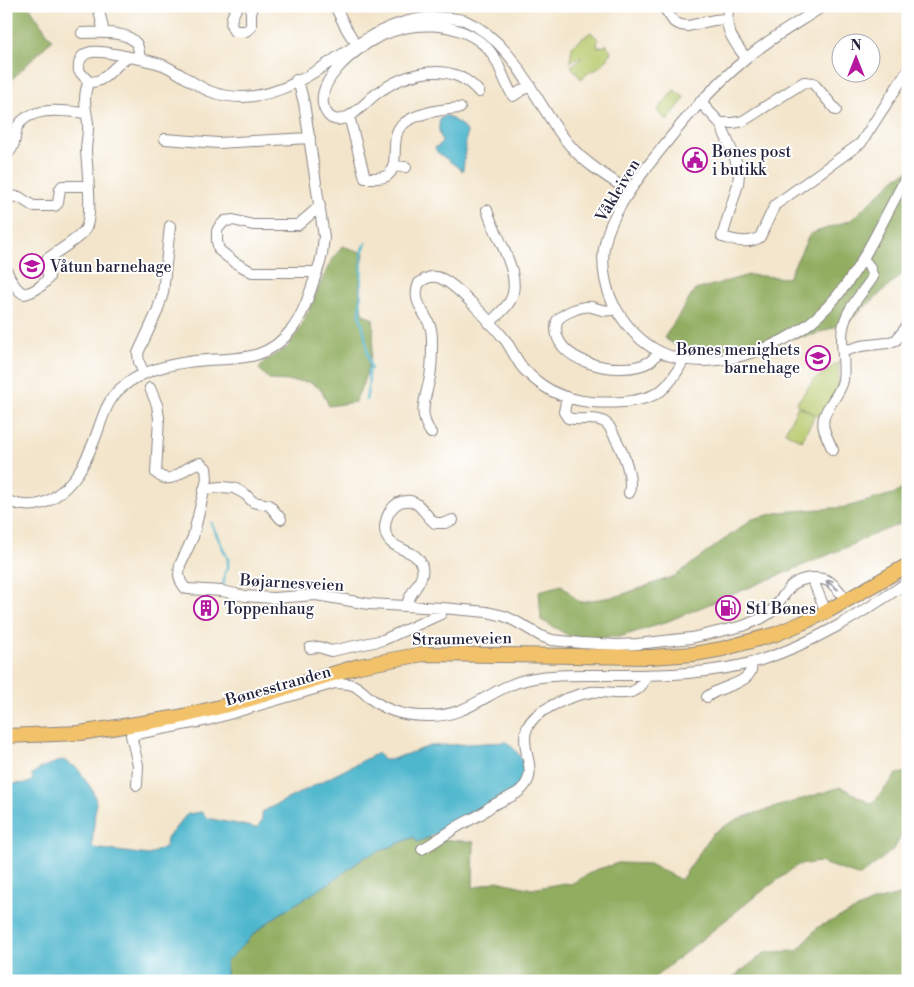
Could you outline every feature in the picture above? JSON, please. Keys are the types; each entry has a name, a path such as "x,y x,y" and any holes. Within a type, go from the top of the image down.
{"main road":[{"name":"Straumeveien","path":"6,736 80,733 179,717 240,702 359,666 423,654 651,656 694,654 722,649 760,639 802,623 826,612 908,565"}],"street":[{"path":"98,6 104,32"},
{"path":"238,6 233,14 231,24 234,31 240,32 246,31 251,27 251,6"},
{"path":"335,6 352,38"},
{"path":"663,6 674,22 681,26 714,20 726,20"},
{"path":"729,6 726,20 727,29 746,58"},
{"name":"Våkleiven","path":"823,6 746,58 700,102 682,121 630,191 609,230 604,249 607,284 616,309 636,335 659,351 684,359 700,360 738,356 768,347 787,338 816,318 850,280 908,175"},
{"path":"89,82 81,74 78,66 89,52 100,51 163,65 209,91 243,97 265,93 296,80 352,38 379,22 410,12 428,11 455,16 494,38 515,62 558,129 576,152 630,191"},
{"path":"479,92 470,84 452,74 427,71 383,89 349,116 336,119 326,111 323,90 330,78 365,44 384,34 411,27 438,26 467,34 484,44 497,62 513,96 530,85"},
{"path":"82,32 104,32 121,35 135,41 138,46 135,58"},
{"path":"89,82 103,79 119,62 135,58"},
{"path":"700,102 720,123 735,158 739,174 738,186 722,237 740,242 757,239 762,234 774,205 861,144 908,70"},
{"path":"6,500 35,506 48,501 70,484 80,471 88,455 110,400 128,383 144,374 184,362 238,359 270,350 296,324 316,272 323,245 320,206 310,138 302,94 296,80"},
{"path":"6,268 9,276 23,294 33,291 45,282 49,275 45,265 47,260 85,230 88,221 86,153 88,128 85,112 85,93 89,82"},
{"path":"720,123 743,121 804,82 813,83 836,110"},
{"path":"349,116 365,178 388,176 393,166 396,135 404,123 424,114 460,108"},
{"path":"6,155 14,148 17,127 27,117 49,110 85,112"},
{"path":"165,139 218,143 310,138"},
{"path":"393,166 406,167"},
{"path":"6,196 19,197 33,206 55,206 58,203 62,186 88,186"},
{"path":"316,272 252,272 223,255 218,246 217,236 219,226 225,221 233,220 254,225 298,225 320,206"},
{"path":"487,210 508,260 514,283 513,294 508,305 489,323"},
{"path":"144,374 139,362 138,352 161,301 170,226"},
{"path":"833,450 824,430 823,421 826,412 841,388 843,380 844,351 842,332 847,313 853,302 873,277 869,266 863,259"},
{"path":"431,433 425,424 422,411 430,377 432,341 430,326 417,300 417,291 422,280 432,277 441,278 467,298 505,340 515,358 529,375 550,390 567,397 588,402 625,402 657,393 672,382 684,359"},
{"path":"616,309 609,311 591,307 563,314 557,321 557,338 559,342 574,356 592,365 602,367 614,368 642,365 653,359 659,351"},
{"path":"844,351 896,340 908,325"},
{"name":"Bøjarnesveien","path":"150,388 157,405 159,418 156,473 161,477 174,477 181,474 191,465 200,463 204,465 207,473 193,537 180,565 179,575 185,588 273,598 316,595 369,604 442,608 504,616 515,620 541,636 558,641 581,644 637,644 691,638 726,631 755,622 770,613 795,582 812,578"},
{"path":"567,397 564,412 568,418 599,420 609,426 625,463 630,484 629,493"},
{"path":"204,489 234,488 245,494 252,502 269,505 281,519"},
{"path":"407,605 410,595 422,578 422,568 416,555 394,545 386,536 385,526 390,511 399,502 408,500 416,504 436,523 445,523 453,520"},
{"path":"812,578 826,580 840,591 846,600"},
{"path":"812,578 826,612"},
{"name":"Bønesstranden","path":"137,785 138,765 131,736 208,720 335,683 355,685 375,702 390,710 409,716 439,716 454,714 505,687 527,679 568,675 686,673 723,668 751,662 797,646 828,631 908,582"},
{"path":"310,648 319,647 331,651 383,640 441,614 442,608"},
{"path":"707,697 714,691 746,678 751,671 751,662"},
{"path":"422,849 518,792 524,786 530,772 525,738 528,726 539,714 553,705 588,693 630,693 639,687 646,675"}],"green space":[{"path":"6,6 29,6 52,40 6,85"},
{"path":"591,32 598,39 597,47 606,46 606,44 611,51 608,59 581,79 571,66 582,58 577,58 570,62 572,46"},
{"path":"674,90 685,98 667,121 657,111"},
{"path":"908,171 908,269 848,322 813,335 751,344 707,354 684,350 664,338 695,290 749,275 788,278 810,234 851,220 897,177"},
{"path":"342,246 364,253 359,288 362,313 373,319 374,330 367,372 355,402 329,406 321,389 309,382 270,380 259,369 265,361 287,348 299,331 329,265"},
{"path":"839,362 838,389 820,417 796,404 813,381"},
{"path":"798,406 815,415 802,441 785,432"},
{"path":"908,485 908,521 661,624 619,637 571,637 541,620 539,591 562,585 579,602 618,596 675,576 752,519 781,512 846,507 896,493"},
{"path":"908,772 908,823 894,849 860,876 819,862 798,865 753,898 650,981 229,981 226,977 226,962 257,931 275,917 331,882 365,857 415,837 417,842 427,838 474,842 473,888 497,881 532,889 564,883 571,884 595,870 618,863 649,864 681,880 713,833 737,819 841,787 872,804 897,774"},
{"path":"908,893 908,981 728,981 766,952 797,951 818,927 875,901"}],"water":[{"path":"446,115 467,131 463,171 437,152 435,147 439,146 442,141 439,123 440,119"},
{"path":"506,742 518,753 523,763 524,779 517,788 430,837 417,842 414,837 365,857 331,882 275,917 257,931 226,962 226,976 229,981 6,981 6,783 28,783 33,780 32,774 43,767 63,760 77,768 93,791 96,802 93,848 149,855 166,846 167,838 187,814 202,812 207,818 257,828 262,820 262,812 378,753 383,760 390,760 430,746"}],"waterway":[{"path":"366,243 362,252 360,317 371,368 368,371 369,383 366,400"},
{"path":"211,523 228,559 223,589"}],"place":[{"name":"Bønes post i butikk","path":"695,160"},
{"name":"Våtun barnehage","path":"32,266"},
{"name":"Bønes menighets barnehage","path":"818,358"},
{"name":"Toppenhaug","path":"206,608"},
{"name":"St1 Bønes","path":"728,608"}]}
